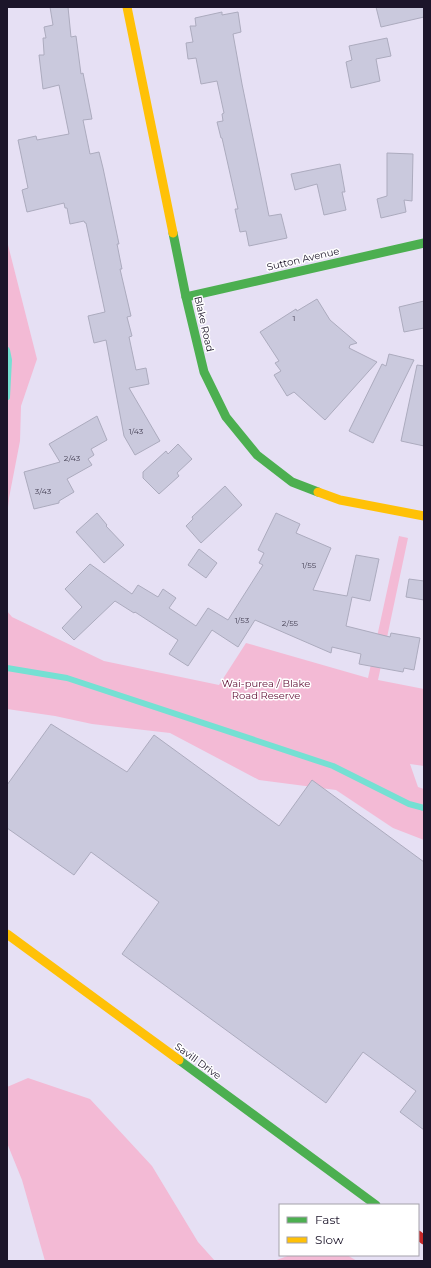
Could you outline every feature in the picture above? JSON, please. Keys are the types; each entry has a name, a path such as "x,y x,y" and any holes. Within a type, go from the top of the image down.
{"street":[{"name":"Blake Road","path":"127,7 186,297 204,372 226,417 257,455 292,482 340,500 424,516"},
{"name":"Sutton Avenue","path":"186,297 424,243"},
{"name":"Savill Drive","path":"7,934 375,1204"}],"green space":[{"path":"7,241 37,359 21,406 20,441 9,498 7,517"},
{"name":"Wai-purea / Blake Road Reserve","path":"399,536 408,538 378,680 424,689 424,766 410,764 418,787 424,789 424,840 393,828 336,790 259,780 170,733 92,724 55,716 7,709 7,611 12,617 104,661 219,685 246,643 368,678"},
{"path":"28,1078 90,1099 152,1166 198,1242 215,1261 45,1261 22,1180 7,1143 7,1087"},
{"path":"287,1256 349,1256 357,1261 274,1261"}],"building":[{"path":"50,7 68,7 71,37 76,36 81,74 83,73 92,119 83,120 90,154 99,152 119,244 117,244 122,269 120,269 131,316 127,317 132,336 129,337 136,370 146,368 149,384 129,388 160,441 135,455 124,436 106,340 94,343 88,316 105,312 86,223 84,221 70,224 67,208 65,208 64,203 27,212 22,190 28,188 18,140 36,136 37,140 69,134 59,85 43,89 39,55 44,55 43,38 46,38 44,27 53,25"},
{"path":"376,7 424,7 424,17 381,27"},
{"path":"222,12 222,15 238,12 241,32 233,34 269,216 281,214 287,238 249,246 246,231 240,232 235,209 238,209 217,122 223,121 222,114 224,113 217,81 201,84 196,58 188,59 186,43 193,42 190,26 196,26 195,18"},
{"path":"387,38 391,56 376,59 380,81 351,88 346,62 352,60 349,46"},
{"path":"387,153 413,154 412,201 404,200 406,212 381,218 377,199 387,196"},
{"path":"340,164 345,192 342,192 346,210 324,215 317,184 295,190 291,174"},
{"path":"317,299 330,320 357,343 350,345 349,348 377,362 325,420 294,392 287,396 274,375 281,371 275,363 279,361 260,332 296,309 297,311"},
{"path":"424,301 424,328 404,332 399,307"},
{"path":"389,354 414,360 373,443 349,431 382,364 386,366"},
{"path":"417,365 424,366 424,446 401,441"},
{"path":"97,416 107,440 91,449 94,455 88,459 92,465 67,479 74,492 59,501 59,503 34,509 24,472 60,462 49,444"},
{"path":"178,444 192,459 177,473 179,476 159,494 143,478 143,472 166,451 168,454"},
{"path":"225,486 242,505 201,543 186,526 193,519 192,517"},
{"path":"97,513 107,525 106,526 124,545 104,563 76,532"},
{"path":"276,513 300,524 296,533 331,548 313,590 347,596 356,555 379,559 370,601 352,597 346,626 390,637 391,633 420,638 414,670 404,668 403,672 359,664 361,654 332,647 331,653 255,620 238,647 212,630 188,666 169,654 178,640 115,601 74,640 62,628 82,607 65,589 90,564 132,594 138,585 158,597 163,589 176,598 169,608 196,626 208,608 228,620 263,565 259,563 264,553 258,550"},
{"path":"199,549 217,563 206,578 188,565"},
{"path":"409,579 424,581 424,600 406,597"},
{"path":"51,724 127,772 154,735 279,826 312,780 424,862 424,1130 400,1112 416,1091 363,1052 326,1103 122,954 159,902 91,852 74,875 7,828 7,785"}],"waterway":[{"path":"7,350 9,360 7,397"},
{"path":"7,668 67,678 333,766 409,804 424,808"}],"traffic: fast":[{"path":"173,233 186,297 204,372 226,417 257,455 292,482 318,492"},
{"path":"186,297 424,243"},
{"path":"179,1060 375,1204"}],"traffic: slow":[{"path":"127,7 173,233"},
{"path":"318,492 340,500 424,516"},
{"path":"7,934 179,1060"}],"traffic: jam":[{"path":"419,1236 424,1240"}]}
